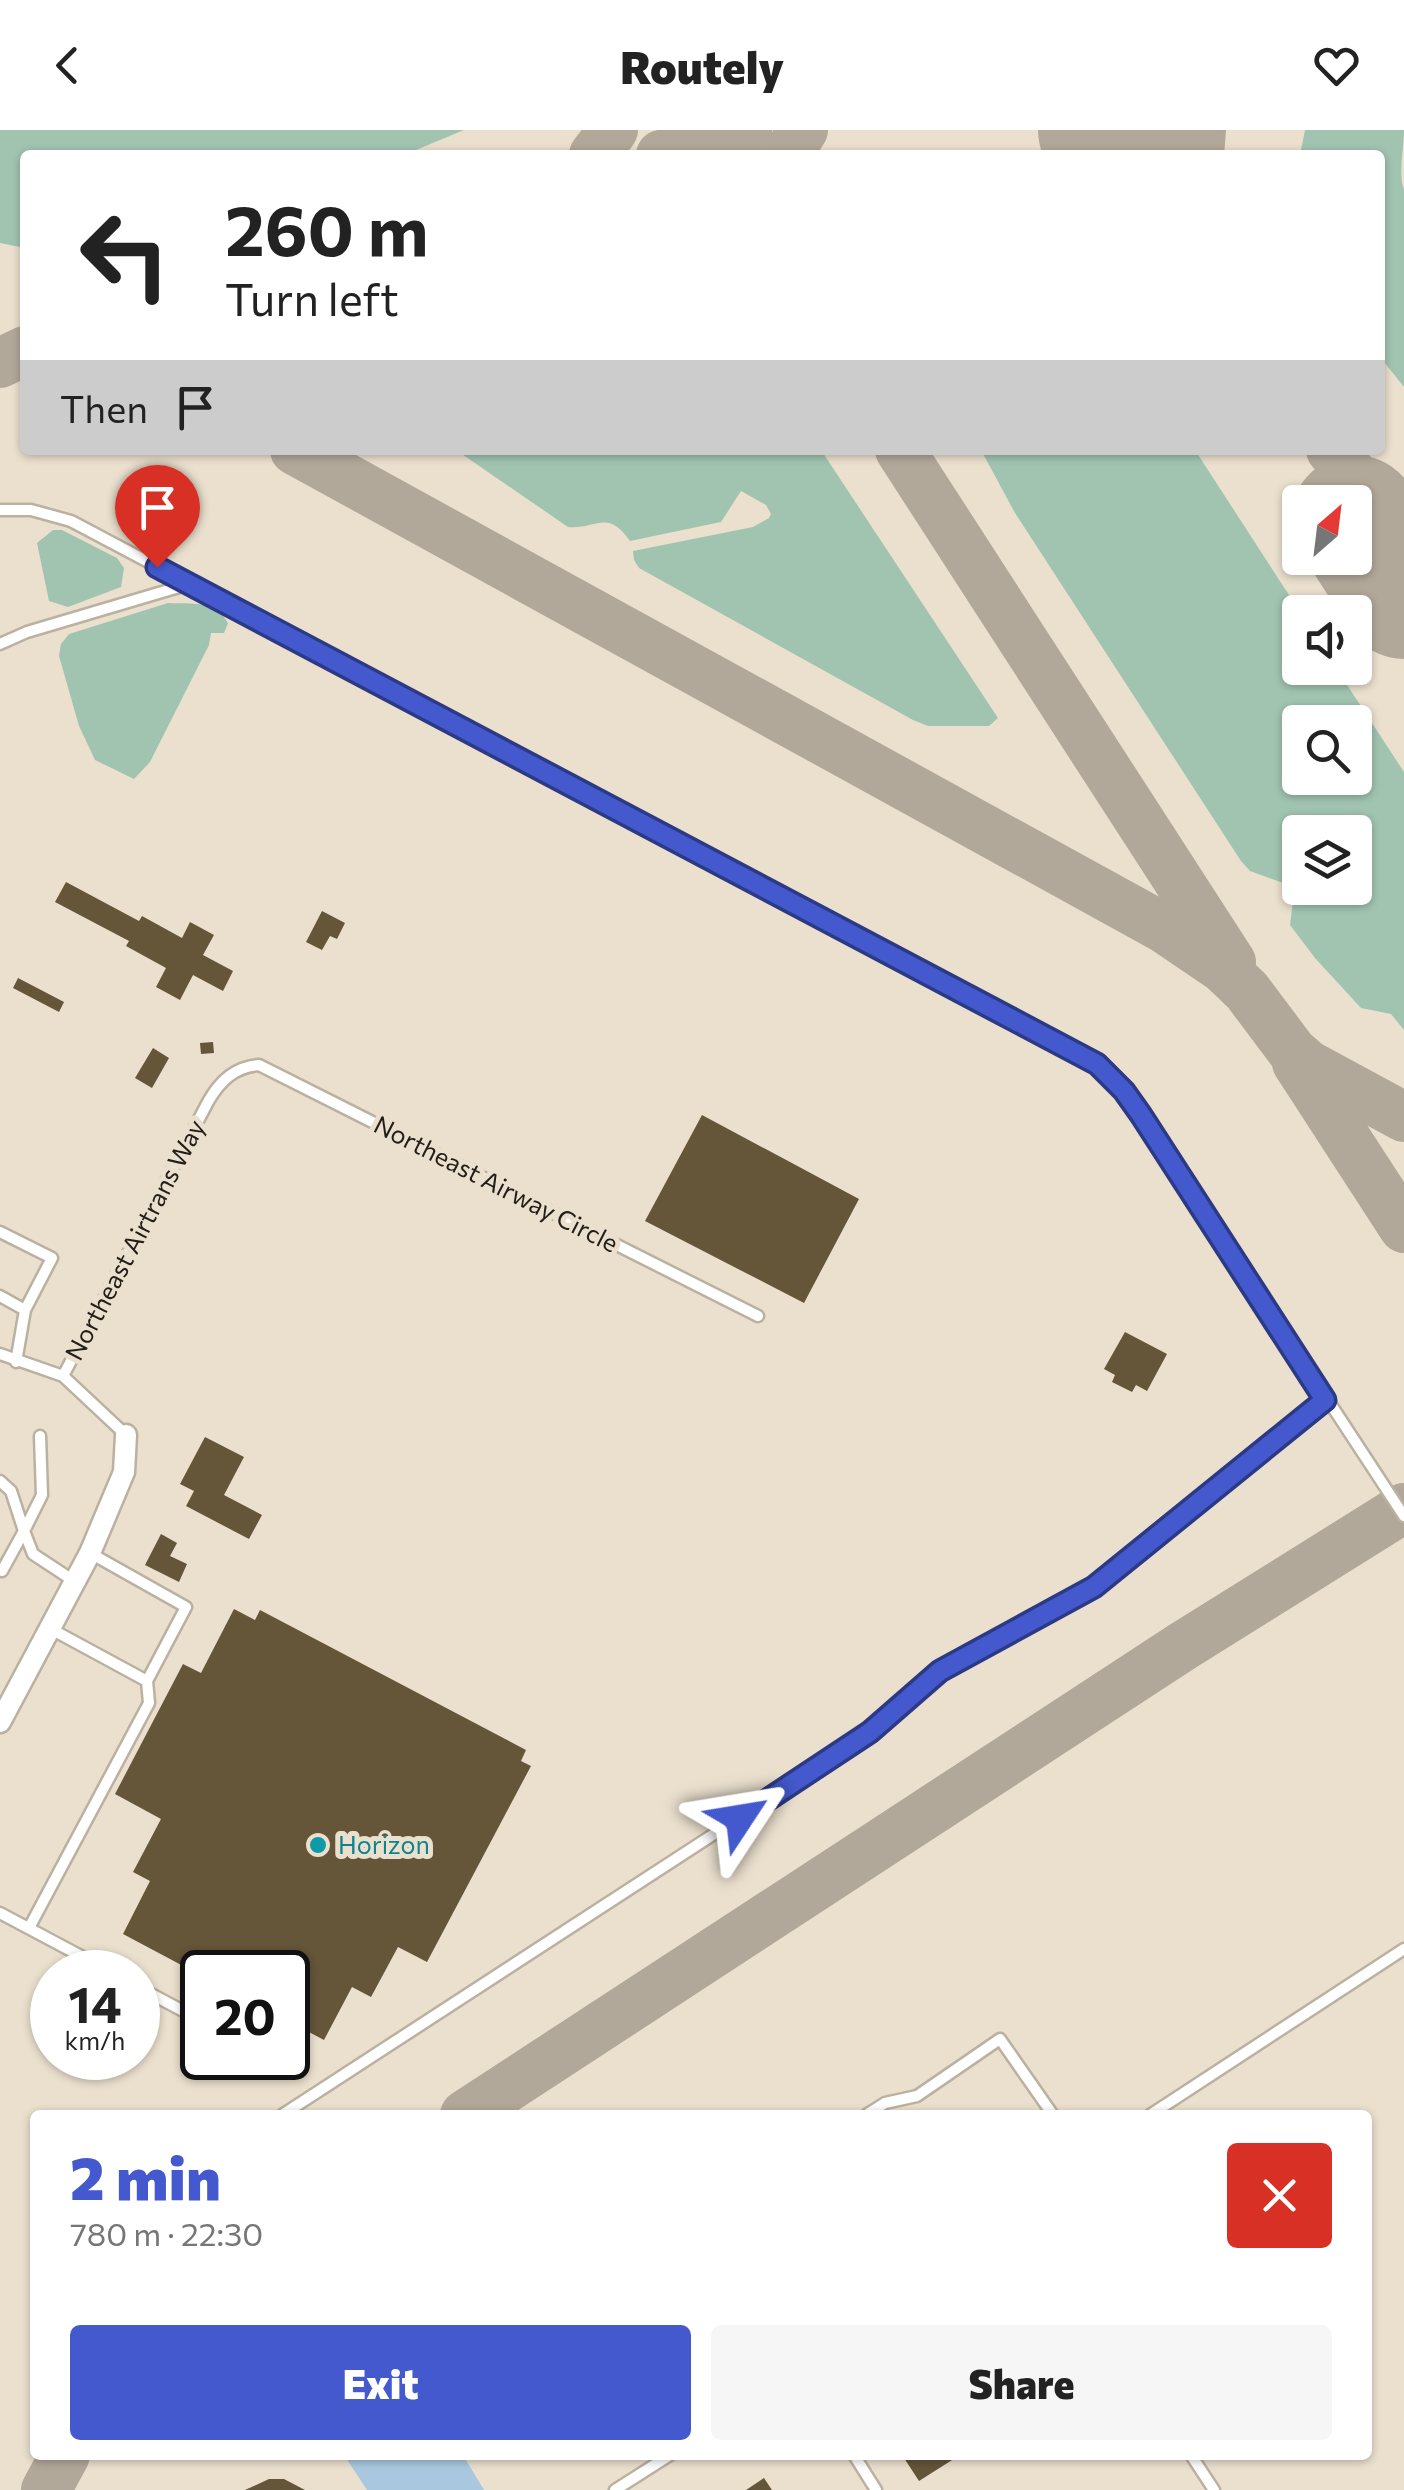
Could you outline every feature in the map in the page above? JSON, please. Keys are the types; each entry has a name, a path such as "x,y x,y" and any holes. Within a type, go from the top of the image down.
{"street":[{"name":"Northeast Airtrans Way","path":"0,1722 90,1553 124,1472 126,1436"}],"lane":[{"path":"0,510 55,515 1097,1064 1141,1115 1404,1516"},
{"path":"0,644 27,632 190,584"},
{"name":"Northeast Airway Circle","path":"234,1073 245,1066 259,1065 758,1316"},
{"name":"Northeast Airtrans Way","path":"126,1436 63,1376 209,1100 219,1084 234,1073"},
{"path":"0,1232 52,1258 25,1310 16,1362"},
{"path":"0,1296 25,1310"},
{"path":"0,1354 63,1376"},
{"path":"290,2110 870,1732 940,1671 1094,1587 1325,1400"},
{"path":"2,1571 42,1495 40,1436"},
{"path":"0,1482 11,1491 33,1554 75,1582"},
{"path":"28,1928 149,1702 147,1682 186,1607 90,1553"},
{"path":"50,1629 147,1682"},
{"path":"0,1913 70,1950"},
{"path":"1158,2110 1404,1948"},
{"path":"873,2110 885,2102 917,2096 1000,2039 1050,2110"},
{"path":"616,2490 662,2460"},
{"path":"857,2460 876,2490"},
{"path":"1194,2460 1214,2490"}],"green space":[{"path":"0,130 464,130 416,150 20,150 20,247 0,243"},
{"path":"1305,130 1404,130 1404,387 1385,363 1385,150 1301,150"},
{"path":"463,455 824,455 998,718 989,726 928,726 913,720 639,568 633,551 753,527 769,518 766,505 741,491 721,522 630,541 608,523 568,527"},
{"path":"984,455 1198,455 1289,595 1282,595 1282,685 1347,685 1360,705 1282,705 1282,795 1372,795 1372,723 1404,772 1404,1030 1391,1014 1361,1008 1290,925 1292,905 1372,905 1372,815 1282,815 1282,883 1250,871 1015,513"},
{"path":"53,530 62,530 117,558 124,568 121,587 68,607 49,601 37,543"},
{"path":"168,603 209,607 228,623 224,633 211,633 209,645 150,762 134,779 95,760 79,726 59,656 61,644 69,634"}],"water":[{"path":"347,2460 466,2460 484,2490 367,2490"}],"building":[{"path":"66,882 139,921 142,916 182,938 190,922 214,935 203,955 233,971 223,991 193,975 180,1000 156,987 166,968 126,946 129,941 55,902"},
{"path":"322,911 345,923 337,939 330,936 322,950 306,942"},
{"path":"18,978 64,1002 59,1012 13,988"},
{"path":"213,1042 214,1053 201,1054 200,1043"},
{"path":"153,1048 169,1058 152,1088 135,1078"},
{"path":"702,1115 859,1199 804,1303 645,1221"},
{"path":"1125,1332 1167,1354 1147,1391 1136,1385 1132,1392 1112,1382 1115,1375 1104,1369"},
{"path":"205,1437 244,1457 224,1495 262,1515 249,1539 186,1506 194,1491 180,1484"},
{"path":"161,1534 177,1543 170,1556 187,1564 179,1582 145,1565"},
{"name":"Horizon","path":"234,1609 255,1620 260,1610 526,1750 521,1761 531,1766 427,1962 398,1947 371,1997 352,1987 324,2040 310,2033 310,1950 180,1950 180,1964 160,1950 123,1934 150,1881 133,1872 161,1819 115,1794 183,1664 201,1673"},
{"path":"905,2460 952,2460 919,2481"},
{"path":"764,2478 772,2490 746,2490"},
{"path":"269,2479 284,2479 305,2490 245,2490"}],"taxiway":[{"path":"598,150 613,130"},
{"path":"678,150 747,130"},
{"path":"790,150 803,130"},
{"path":"1064,130 1086,150"},
{"path":"1199,150 1201,130"},
{"path":"0,363 20,353"},
{"path":"304,455 1164,928 1223,968 1308,1065 1404,1117"},
{"path":"903,455 1231,962"},
{"path":"1336,455 1404,531"},
{"path":"1297,1063 1404,1228"},
{"path":"473,2110 1183,1646 1404,1508"},
{"path":"46,2490 62,2460"}],"runway":[{"path":"1102,130 1116,150"},
{"path":"1372,545 1404,595"}],"place":[{"name":"Horizon","path":"318,1845"}],"route":[{"path":"157,567 1097,1064 1141,1115 1325,1400 1094,1587 940,1671 870,1732 740,1818"}]}
